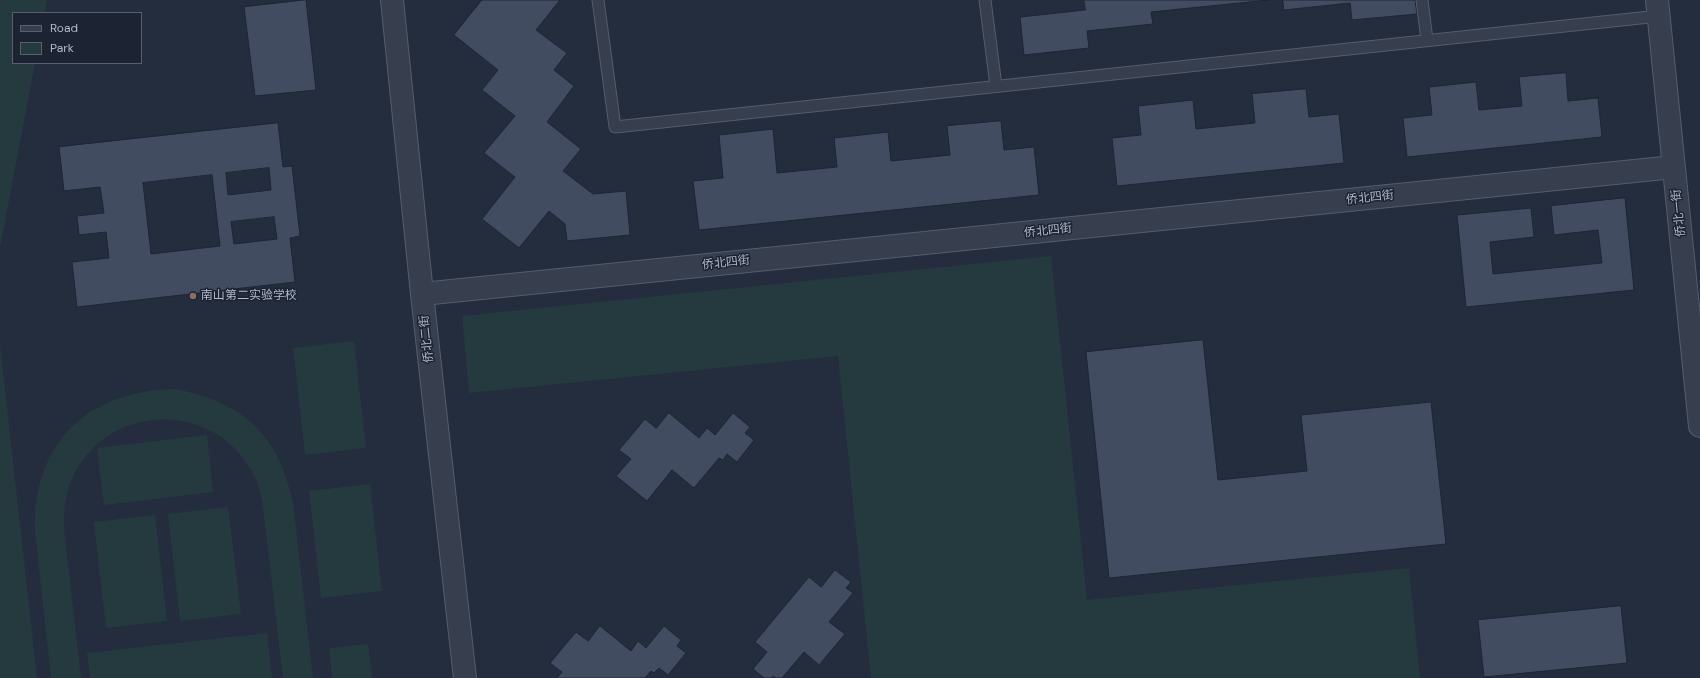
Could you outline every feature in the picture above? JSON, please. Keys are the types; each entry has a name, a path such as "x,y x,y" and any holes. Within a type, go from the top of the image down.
{"street":[{"name":"侨北二街","path":"392,0 422,294 465,678"},
{"name":"侨北一街","path":"1658,8 1700,426"},
{"name":"侨北四街","path":"422,294 1674,167"}],"lane":[{"path":"598,0 615,127 1427,40 1658,8"},
{"path":"985,0 996,86"},
{"path":"1422,0 1427,40"}],"green space":[{"path":"0,0 47,0 45,12 12,12 12,64 35,64 0,247"},
{"path":"1051,256 1087,600 1409,568 1420,678 871,678 838,356 469,393 462,316"},
{"path":"354,341 366,448 305,455 293,348"},
{"path":"0,344 37,678 0,678"},
{"path":"175,389 199,395 220,403 238,413 254,425 267,440 278,457 293,502 313,678 283,678 263,507 259,488 251,470 232,446 208,429 181,421 153,420 126,427 101,441 81,462 68,490 64,514 64,529 81,678 51,678 35,531 37,499 44,472 55,447 71,427 92,411 116,400 144,392"},
{"path":"207,435 213,492 104,505 97,448"},
{"path":"370,484 382,591 321,598 309,491"},
{"path":"228,507 241,614 180,621 168,514"},
{"path":"155,515 167,621 106,628 94,522"},
{"path":"267,633 272,678 90,678 87,653"},
{"path":"368,644 372,678 332,678 329,648"}],"building":[{"path":"306,0 316,90 255,96 244,7"},
{"path":"482,0 560,0 536,30 567,53 554,70 574,86 547,122 581,149 563,171 593,194 626,191 630,235 567,241 565,224 549,211 519,248 482,219 515,177 484,153 515,116 482,90 498,70 454,35"},
{"path":"1084,0 1269,0 1151,12 1153,24 1087,31 1089,48 1024,55 1020,17 1085,10"},
{"path":"1283,0 1415,0 1417,14 1352,20 1350,3 1284,10"},
{"path":"1566,73 1568,101 1598,98 1602,137 1407,157 1403,118 1432,115 1429,87 1476,82 1479,110 1522,106 1519,77"},
{"path":"1306,89 1309,117 1339,114 1344,163 1117,186 1112,138 1141,135 1138,106 1193,100 1196,129 1255,123 1252,94"},
{"path":"1001,121 1004,150 1034,147 1039,195 699,230 693,181 723,178 719,135 773,129 777,173 837,167 834,138 888,132 891,161 950,155 947,126"},
{"path":"278,123 283,167 292,166 300,236 290,238 295,282 77,307 72,262 109,258 106,232 79,235 77,216 104,213 100,187 64,191 59,147","holes":["269,168 271,190 228,195 226,173","212,175 220,246 151,254 143,183","274,217 277,239 234,244 231,222"]},
{"path":"1625,198 1634,290 1466,307 1457,215 1531,208 1534,237 1490,242 1493,274 1602,263 1598,230 1554,235 1551,206"},
{"path":"1203,340 1218,480 1307,471 1301,415 1431,402 1446,544 1109,578 1086,352"},
{"path":"669,413 699,438 707,428 715,435 733,413 750,427 745,433 754,440 737,462 727,454 723,460 719,458 694,488 672,470 647,501 616,476 631,459 619,450 645,419 656,428"},
{"path":"835,570 851,582 846,588 853,593 829,622 845,634 819,665 804,652 782,678 776,678 773,676 772,678 764,678 753,669 767,652 755,642 809,577 821,587"},
{"path":"1621,606 1627,663 1484,677 1478,620"},
{"path":"600,626 631,651 638,641 646,648 664,626 681,640 677,646 686,653 668,675 659,668 654,673 651,671 645,678 557,678 562,672 550,663 576,632 588,641"}],"place":[{"name":"南山第二实验学校","path":"193,296"}]}
